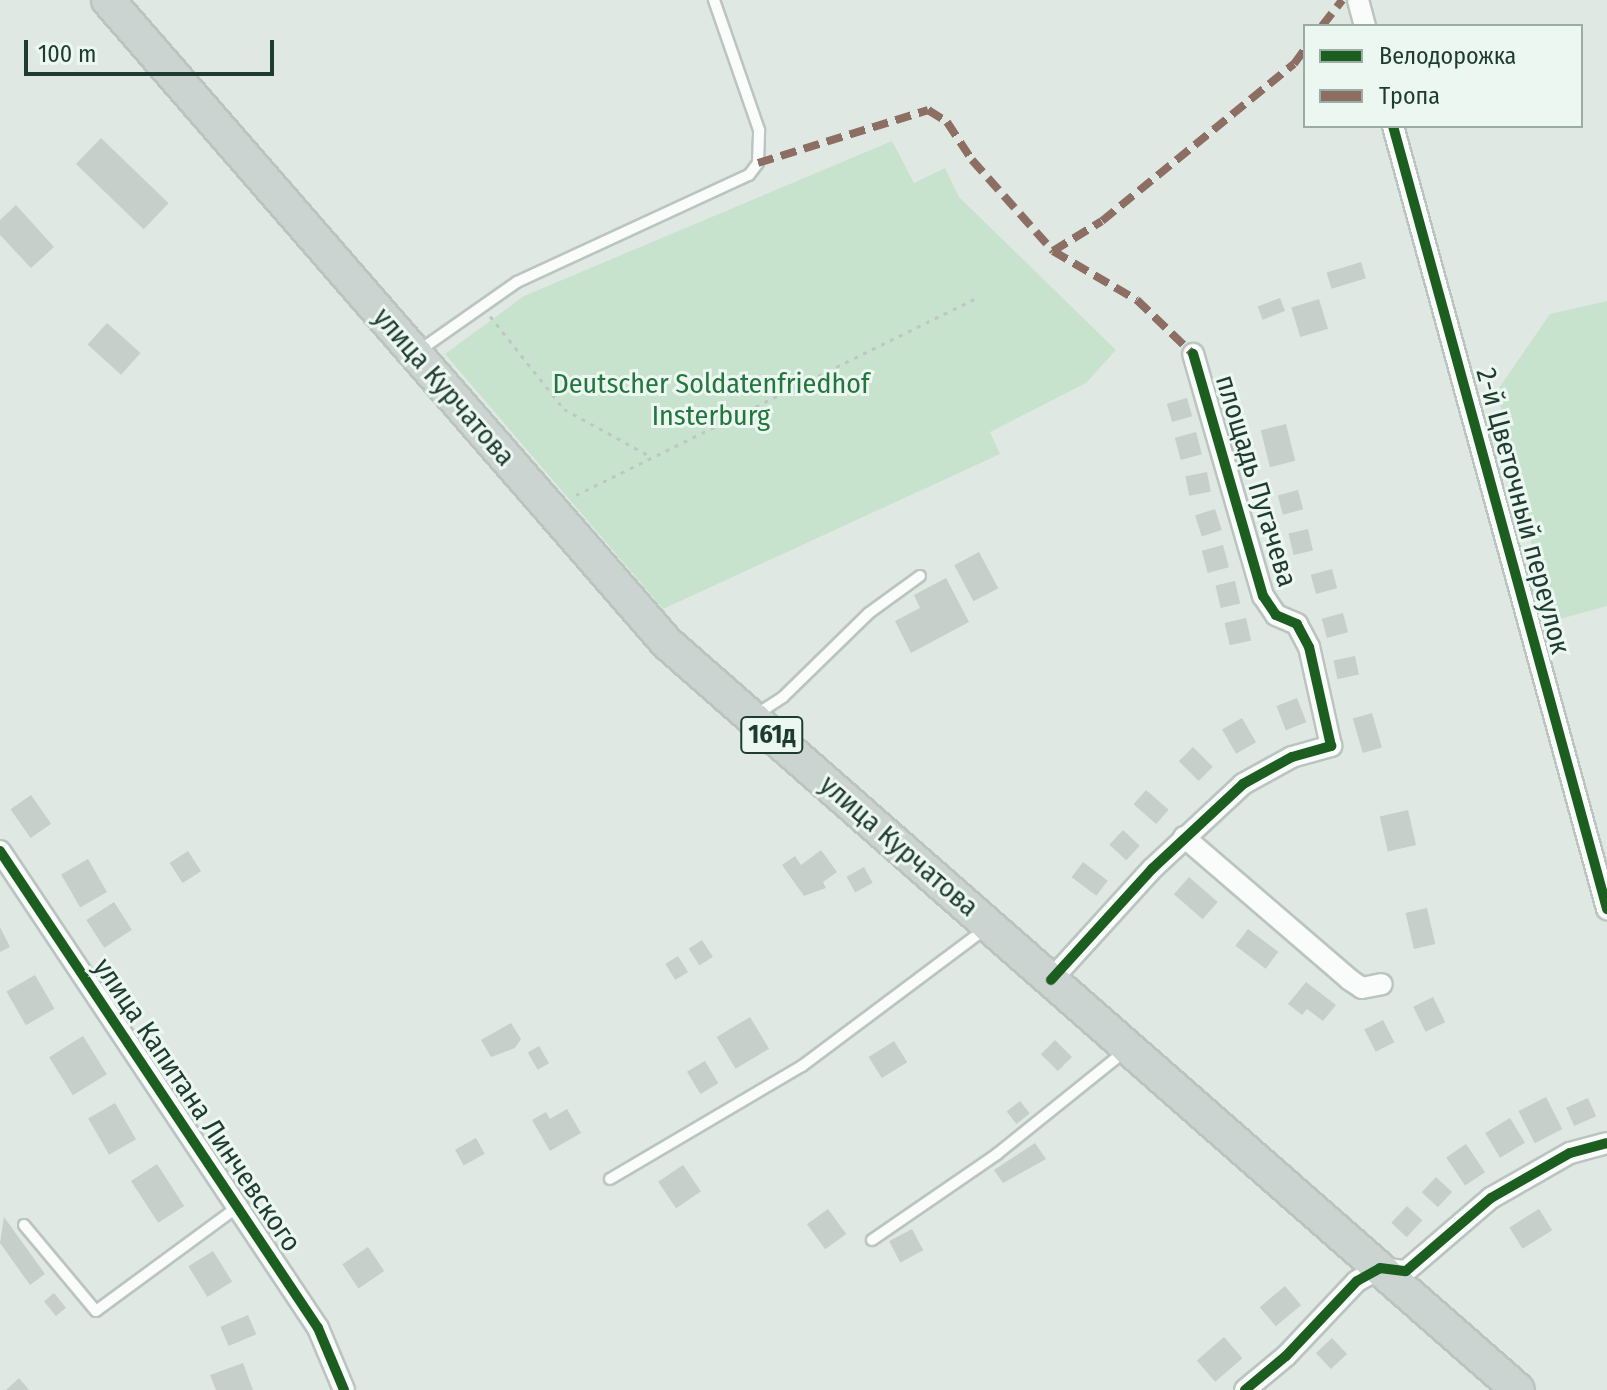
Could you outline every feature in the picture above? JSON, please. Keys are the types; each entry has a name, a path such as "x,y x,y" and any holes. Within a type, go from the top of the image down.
{"main road":[{"name":"улица Курчатова","path":"108,0 667,643 1518,1390"}],"street":[{"path":"1358,0 1364,24"},
{"name":"2-й Цветочный переулок","path":"1394,128 1607,909"},
{"name":"площадь Пугачева","path":"1184,837 1243,784 1292,757 1331,746 1309,647 1297,624 1276,615 1263,596 1193,354"},
{"path":"1051,980 1184,837 1350,980 1362,988 1382,984"},
{"name":"улица Капитана Линчевского","path":"0,851 318,1328 344,1390"},
{"path":"1245,1390 1357,1281 1380,1268 1406,1271 1491,1198 1570,1153 1607,1143"}],"lane":[{"path":"415,354 517,282 749,175 758,163 759,130 714,0"},
{"path":"752,717 783,697 869,613 920,576"},
{"path":"610,1179 802,1066 990,926"},
{"path":"872,1240 997,1154 1129,1048"},
{"path":"24,1225 96,1311 236,1208"}],"path":[{"path":"576,495 977,298"},
{"path":"483,307 564,409 651,457"}],"green space":[{"name":"Deutscher Soldatenfriedhof Insterburg","path":"892,141 914,183 945,168 959,197 1116,350 1086,383 990,432 1000,454 663,609 445,354 524,296"},
{"path":"1607,301 1607,606 1549,622 1497,391 1550,314"}],"building":[{"path":"101,138 169,203 144,229 76,164"},
{"path":"16,205 54,247 31,268 0,235 0,220"},
{"path":"1361,262 1366,278 1332,289 1327,273"},
{"path":"1280,298 1285,311 1263,320 1258,307"},
{"path":"1319,299 1328,329 1300,337 1291,307"},
{"path":"107,323 140,353 121,375 88,345"},
{"path":"1187,398 1192,416 1172,422 1167,404"},
{"path":"1286,424 1295,461 1270,467 1261,430"},
{"path":"1196,432 1202,454 1181,460 1175,438"},
{"path":"1207,472 1211,492 1189,496 1185,476"},
{"path":"1298,490 1303,509 1283,515 1278,495"},
{"path":"1215,509 1222,530 1202,536 1195,515"},
{"path":"1308,529 1313,550 1293,555 1289,533"},
{"path":"1223,545 1229,567 1208,573 1202,551"},
{"path":"979,552 998,588 974,601 954,565"},
{"path":"1332,569 1337,588 1316,594 1311,575"},
{"path":"946,578 969,622 911,653 895,621 920,608 914,595"},
{"path":"1235,581 1240,603 1221,608 1216,585"},
{"path":"1343,613 1348,632 1327,638 1322,619"},
{"path":"1246,618 1251,640 1230,645 1225,623"},
{"path":"1355,656 1359,675 1337,679 1333,661"},
{"path":"1297,698 1306,722 1286,730 1276,706"},
{"path":"1372,713 1382,748 1363,753 1353,719"},
{"path":"1242,718 1256,742 1236,754 1222,730"},
{"path":"1193,747 1213,767 1199,781 1179,761"},
{"path":"1146,790 1169,810 1156,824 1134,804"},
{"path":"31,795 51,824 31,838 11,809"},
{"path":"1408,810 1416,845 1388,852 1380,817"},
{"path":"1123,830 1140,846 1126,860 1109,845"},
{"path":"821,850 837,872 823,882 826,888 804,896 782,865 795,856 801,865"},
{"path":"188,851 201,871 183,883 170,863"},
{"path":"88,859 107,892 80,907 61,874"},
{"path":"1083,862 1108,881 1096,896 1072,877"},
{"path":"864,867 873,883 855,892 847,877"},
{"path":"1189,877 1218,902 1203,919 1174,894"},
{"path":"114,902 132,930 104,948 86,920"},
{"path":"1427,908 1435,944 1414,949 1406,913"},
{"path":"0,927 10,947 0,952"},
{"path":"1248,929 1278,952 1266,969 1235,946"},
{"path":"702,940 713,957 699,965 689,949"},
{"path":"678,956 688,972 675,980 665,964"},
{"path":"35,975 54,1009 26,1025 6,992"},
{"path":"1306,982 1336,1005 1323,1021 1307,1009 1302,1015 1288,1004"},
{"path":"1433,997 1445,1022 1426,1032 1413,1007"},
{"path":"750,1017 769,1049 736,1069 717,1037"},
{"path":"1383,1020 1394,1042 1376,1052 1364,1030"},
{"path":"511,1023 521,1039 515,1048 491,1057 481,1040"},
{"path":"83,1036 107,1074 73,1095 49,1057"},
{"path":"1055,1040 1072,1057 1058,1071 1041,1054"},
{"path":"894,1041 907,1062 882,1078 869,1057"},
{"path":"539,1046 549,1063 538,1070 528,1052"},
{"path":"705,1061 718,1083 700,1094 687,1072"},
{"path":"1546,1097 1562,1129 1535,1143 1518,1111"},
{"path":"1588,1098 1596,1116 1574,1126 1566,1108"},
{"path":"1020,1101 1030,1114 1016,1124 1007,1111"},
{"path":"115,1103 136,1139 109,1155 88,1118"},
{"path":"567,1109 581,1133 550,1151 532,1120 546,1112 550,1119"},
{"path":"1510,1118 1525,1143 1500,1158 1485,1133"},
{"path":"476,1138 485,1154 464,1165 455,1150"},
{"path":"1035,1143 1046,1159 1003,1183 994,1170"},
{"path":"1466,1144 1485,1172 1465,1186 1446,1157"},
{"path":"157,1164 184,1206 158,1223 131,1181"},
{"path":"683,1165 701,1192 676,1208 658,1182"},
{"path":"1436,1177 1452,1192 1438,1207 1422,1192"},
{"path":"1407,1206 1422,1220 1407,1237 1391,1223"},
{"path":"828,1209 846,1234 825,1249 807,1224"},
{"path":"1539,1209 1552,1230 1523,1249 1509,1228"},
{"path":"4,1217 45,1274 30,1285 0,1243"},
{"path":"912,1229 923,1250 900,1262 889,1241"},
{"path":"368,1247 384,1271 359,1288 342,1264"},
{"path":"213,1251 232,1282 207,1297 188,1266"},
{"path":"1285,1286 1301,1305 1276,1326 1260,1307"},
{"path":"54,1293 66,1308 56,1316 44,1301"},
{"path":"248,1315 256,1334 229,1346 220,1327"},
{"path":"1224,1337 1242,1358 1215,1382 1197,1361"},
{"path":"1332,1338 1347,1354 1331,1369 1316,1353"},
{"path":"243,1363 253,1390 216,1390 210,1375"},
{"path":"19,1378 29,1390 6,1390"}],"marked path":[{"path":"1324,24 1342,0"},
{"path":"1053,251 1102,221 1294,64 1303,52"},
{"path":"758,163 928,110 947,122 972,160 1053,251 1137,300 1193,354"}],"cycle path":[{"path":"1394,128 1607,909"},
{"path":"1051,980 1152,869 1243,784 1292,757 1331,746 1309,647 1297,624 1276,615 1263,596 1193,354"},
{"path":"0,851 318,1328 344,1390"},
{"path":"1245,1390 1286,1356 1357,1281 1380,1268 1406,1271 1491,1198 1570,1153 1607,1143"}]}
